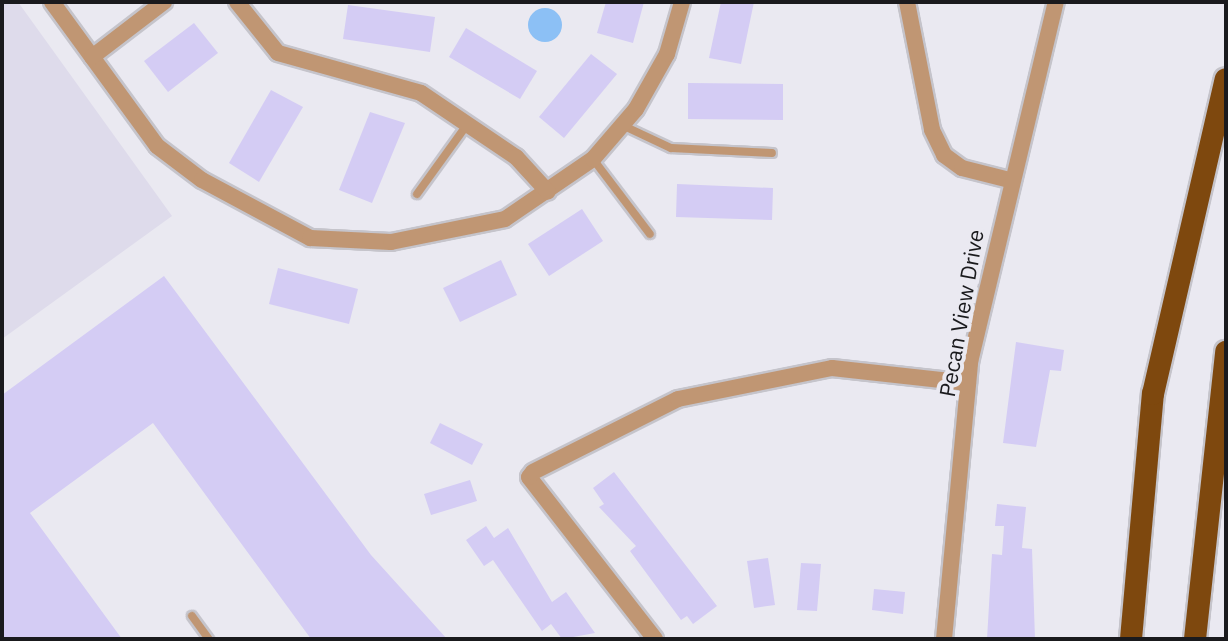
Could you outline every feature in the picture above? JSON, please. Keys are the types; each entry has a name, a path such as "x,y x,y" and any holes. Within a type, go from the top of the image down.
{"highway":[{"path":"1131,639 1153,394 1226,79"},
{"path":"1195,639 1226,352"}],"street":[{"path":"52,2 157,146 202,180 310,238 391,242 477,227 548,192 593,159 624,126 667,54 682,2"},
{"path":"92,57 164,2"},
{"path":"237,2 278,53 421,93 469,122 548,192"},
{"path":"907,2 932,130 944,155 962,168 1009,180"},
{"name":"Pecan View Drive","path":"944,639 968,383 1009,180 1056,2"},
{"path":"655,639 529,477 533,472 678,399 832,368 968,383"}],"lane":[{"path":"417,194 469,122"},
{"path":"624,126 671,148 772,153"},
{"path":"593,159 650,234"},
{"path":"192,616 209,639"}],"shaded area":[{"path":"2,2 18,2 172,216 2,339"}],"water":[{"path":"545,8 557,13 562,25 557,37 545,42 533,37 528,25 533,13"}],"building":[{"path":"606,2 644,2 633,43 597,33"},
{"path":"721,2 754,2 741,64 709,58"},
{"path":"348,5 435,17 430,52 343,39"},
{"path":"194,23 218,53 168,92 144,61"},
{"path":"466,28 537,71 520,99 449,57"},
{"path":"591,54 617,74 564,138 539,117"},
{"path":"688,83 783,84 783,120 688,119"},
{"path":"271,90 303,107 259,182 229,163"},
{"path":"370,112 405,123 372,203 339,190"},
{"path":"677,184 773,188 772,220 676,217"},
{"path":"582,209 603,241 549,276 528,244"},
{"path":"501,260 517,295 460,322 443,288"},
{"path":"278,268 358,289 349,324 269,304"},
{"path":"164,276 371,555 447,639 311,639 153,423 30,513 122,639 2,639 2,395"},
{"path":"1016,342 1064,350 1061,371 1050,370 1036,447 1003,443"},
{"path":"440,423 483,444 472,465 430,443"},
{"path":"614,472 717,606 693,624 687,616 681,620 630,551 636,546 599,507 604,504 593,488"},
{"path":"470,480 477,501 431,515 424,494"},
{"path":"997,504 1026,507 1022,548 1032,549 1035,639 987,639 992,554 1002,555 1004,526 995,526"},
{"path":"486,526 494,538 508,528 552,602 566,592 595,633 562,639 551,624 542,631 493,560 484,566 466,540"},
{"path":"768,558 775,605 754,608 747,561"},
{"path":"801,563 821,564 817,611 797,610"},
{"path":"874,589 905,592 903,614 872,610"}]}
